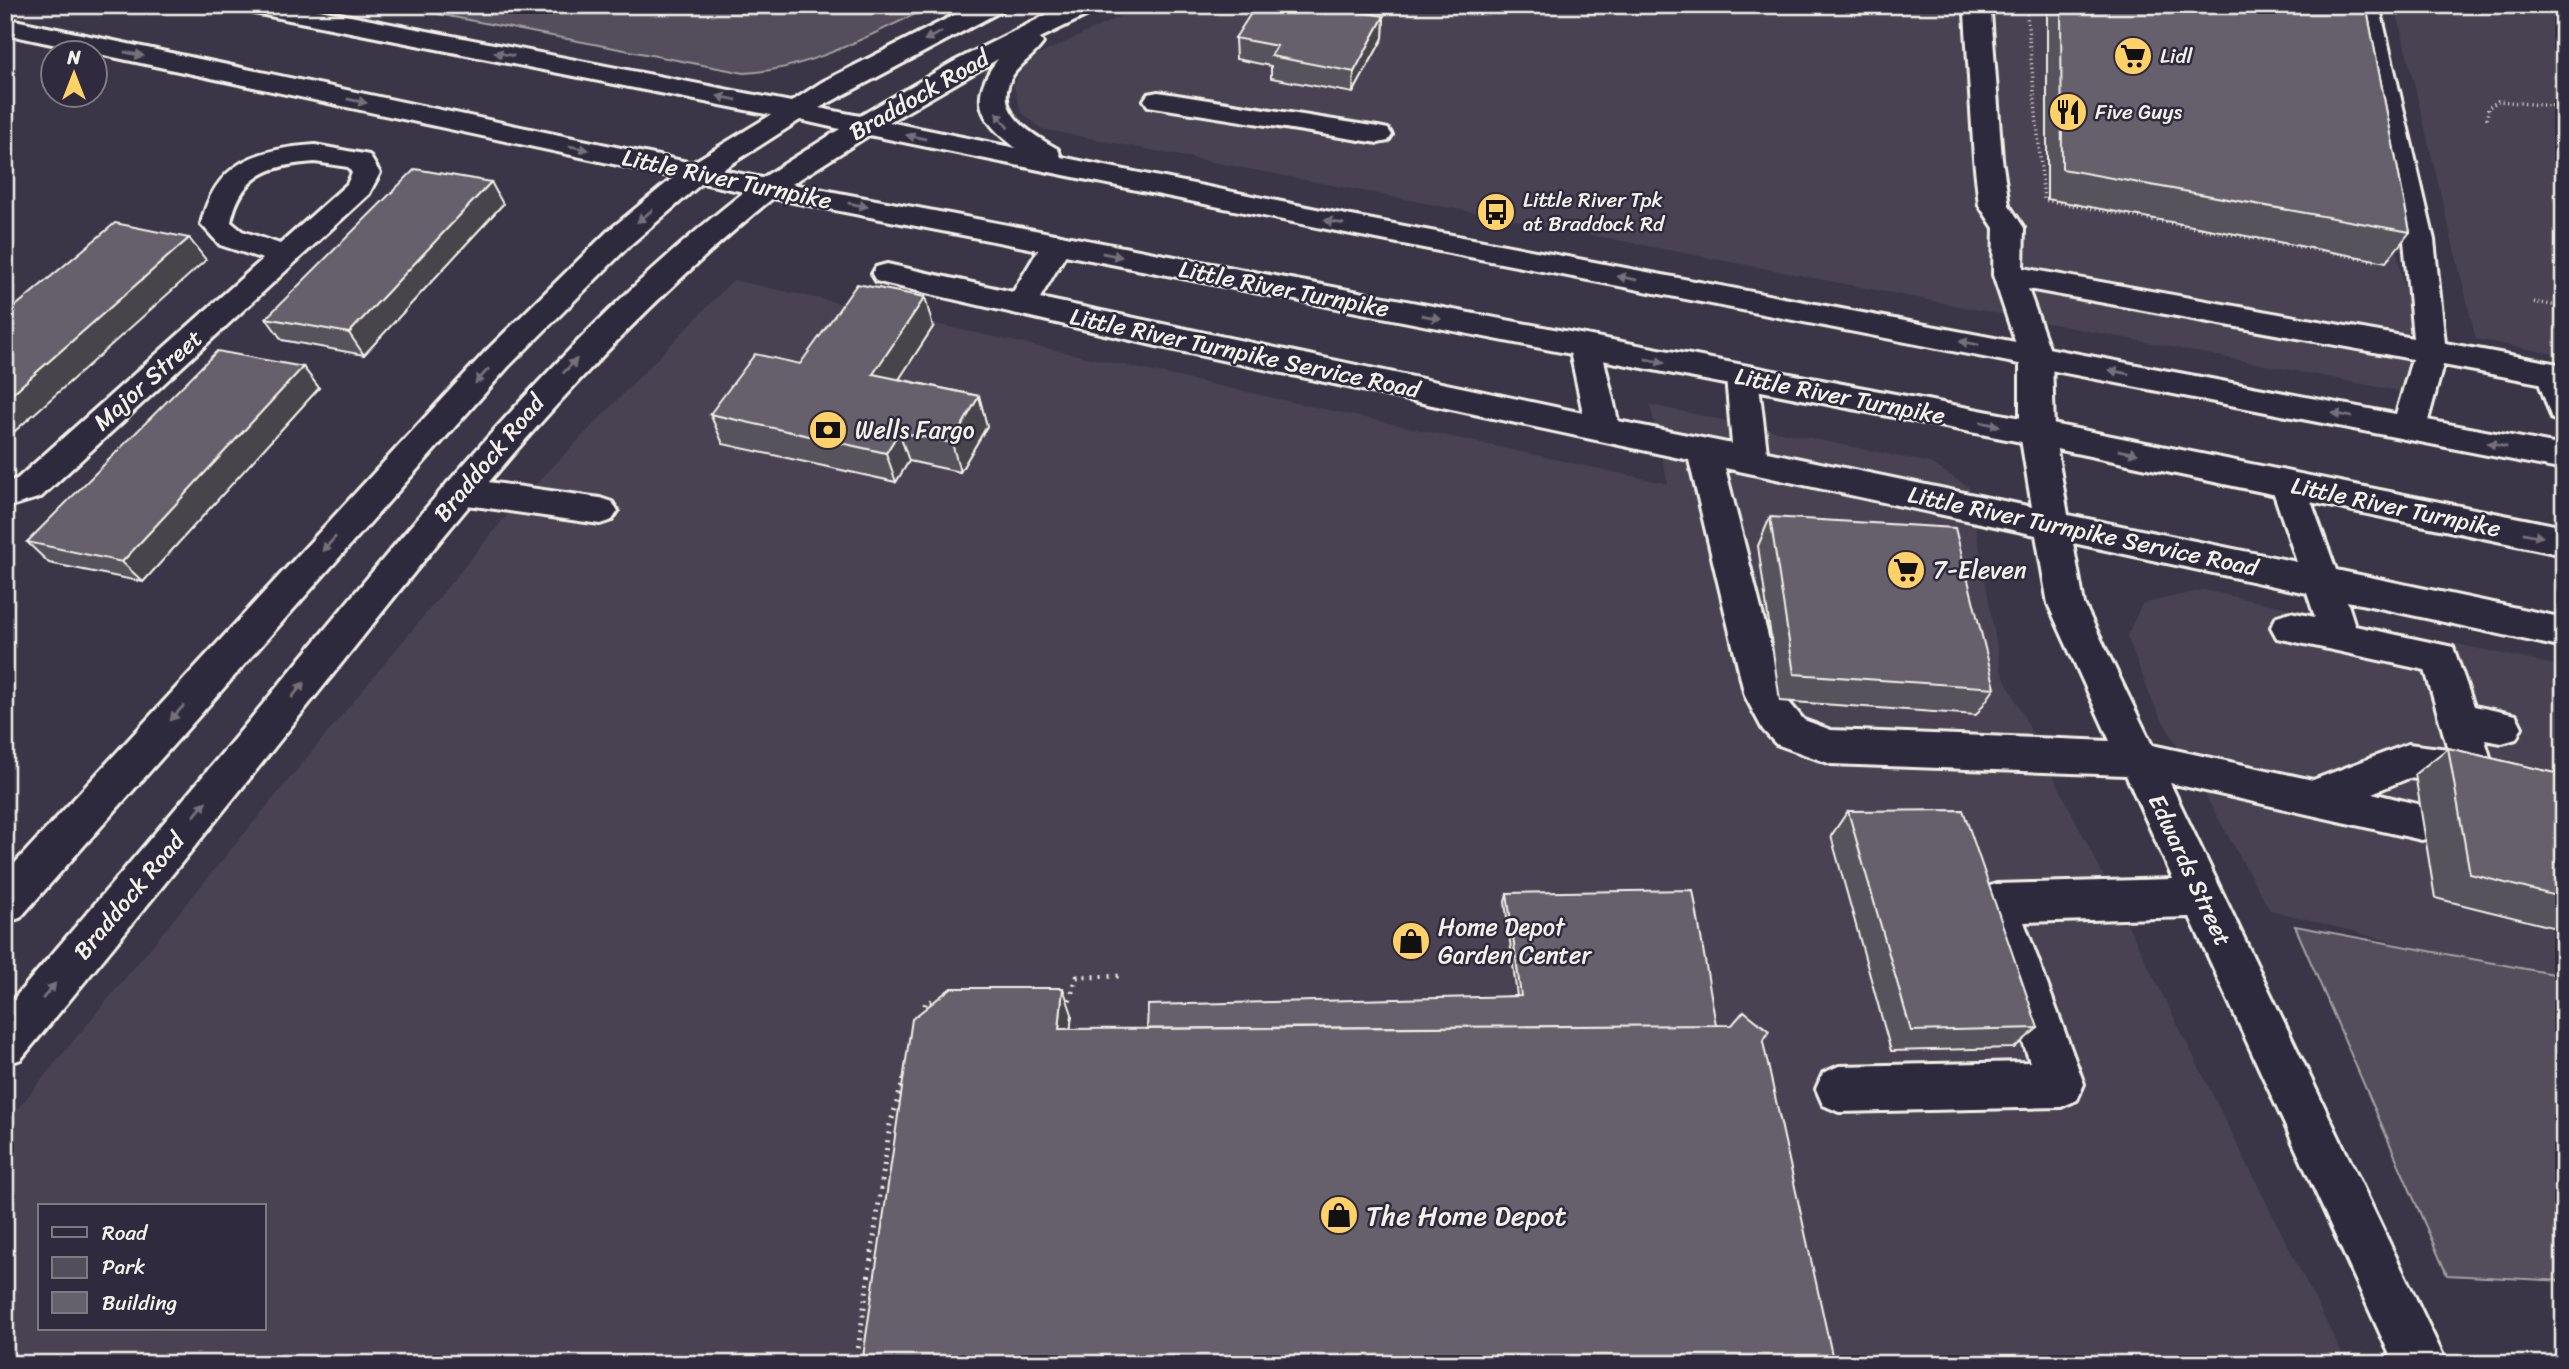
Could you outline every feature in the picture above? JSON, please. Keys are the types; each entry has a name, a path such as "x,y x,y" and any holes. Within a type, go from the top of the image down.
{"main road":[{"path":"254,5 794,111 1341,223 2564,458"},
{"name":"Braddock Road","path":"5,904 497,359 619,238 697,173 794,111 832,88 994,5"},
{"path":"2366,5 2419,240 2430,352 2409,428"},
{"path":"1080,9 1012,58 998,76 992,92 994,111 1017,137 1047,155 1103,175"},
{"name":"Braddock Road","path":"5,1043 135,890 460,491 555,382 621,314 712,232 767,188 900,103 1037,28 1080,9"},
{"path":"1978,13 1988,159 1994,205 2009,228 2008,275 2036,356"},
{"name":"Little River Turnpike","path":"5,26 767,188 2037,433 2564,541"},
{"path":"1158,100 1378,135"},
{"path":"1021,304 1057,244"},
{"name":"Major Street","path":"5,495 29,488 286,256"},
{"name":"Little River Turnpike Service Road","path":"887,274 1603,430 2564,633"},
{"path":"2008,275 2558,375 2564,411"},
{"path":"1585,347 1603,430"},
{"name":"Edwards Street","path":"2036,356 2037,433 2066,604 2421,1364"},
{"path":"1742,377 1751,461"},
{"path":"1704,451 1764,696 1777,722 1797,738 1831,747 2138,759 2423,822"},
{"path":"2288,485 2342,638"},
{"path":"460,491 600,511"},
{"path":"2290,627 2440,658 2474,770 2408,761 2314,798"},
{"path":"2458,719 2502,727"},
{"path":"1839,1089 2061,1084 1996,903 2203,897"}],"path":[{"path":"1485,5 1496,13 1499,5"},
{"path":"2026,5 2044,200 2380,262 2423,287"},
{"path":"2487,119 2488,108 2498,101 2564,107"},
{"path":"2534,302 2564,307"},
{"path":"1055,1003 1068,1004 1077,977 1124,976"},
{"path":"919,1026 926,1001 952,1002"},
{"path":"856,1364 890,1125 908,1063"}],"shaded area":[{"path":"1144,5 2349,5 2425,396 1042,129 1021,112 1013,85 1028,60"},
{"path":"2395,5 2564,5 2564,356 2476,339"},
{"path":"733,280 1668,484 1650,405 1930,463 1969,487 2001,671 2347,1364 5,1364 5,1124 512,509"},
{"path":"2203,590 2564,667 2564,986 2270,910 2153,703 2127,636 2142,604"}],"green space":[{"path":"391,5 935,5 866,38 818,57 794,65 744,73"},
{"path":"2295,926 2564,976 2564,1281 2447,1275"}],"building":[{"path":"1299,5 1323,5 1384,16 1354,72 1271,56 1277,46 1235,38 1255,7 1294,14"},
{"path":"2061,5 2366,5 2410,232 2062,169"},
{"path":"415,169 491,182 349,333 266,318"},
{"path":"115,223 189,238 5,400 5,315"},
{"path":"857,284 925,297 873,374 979,396 952,443 899,432 886,453 710,414 755,354 800,364"},
{"path":"217,351 303,367 122,562 27,542"},
{"path":"1770,517 1955,528 1995,688 1794,674"},
{"path":"2448,748 2564,775 2564,898 2470,874"},
{"path":"1963,810 2038,1028 1911,1031 1848,811"},
{"path":"1693,890 1716,1025 1147,1029 1148,1005 1521,996 1507,893"},
{"name":"The Home Depot","path":"951,988 1063,988 1059,1029 1732,1025 1744,1011 1769,1031 1763,1042 1834,1364 862,1364 912,1019"}],"place":[{"name":"Lidl","path":"2133,56"},
{"name":"Five Guys","path":"2068,112"},
{"name":"Little River Tpk at Braddock Rd","path":"1496,212"},
{"name":"Wells Fargo","path":"828,430"},
{"name":"7-Eleven","path":"1906,570"},
{"name":"Home Depot Garden Center","path":"1411,941"},
{"name":"The Home Depot","path":"1339,1215"}]}
